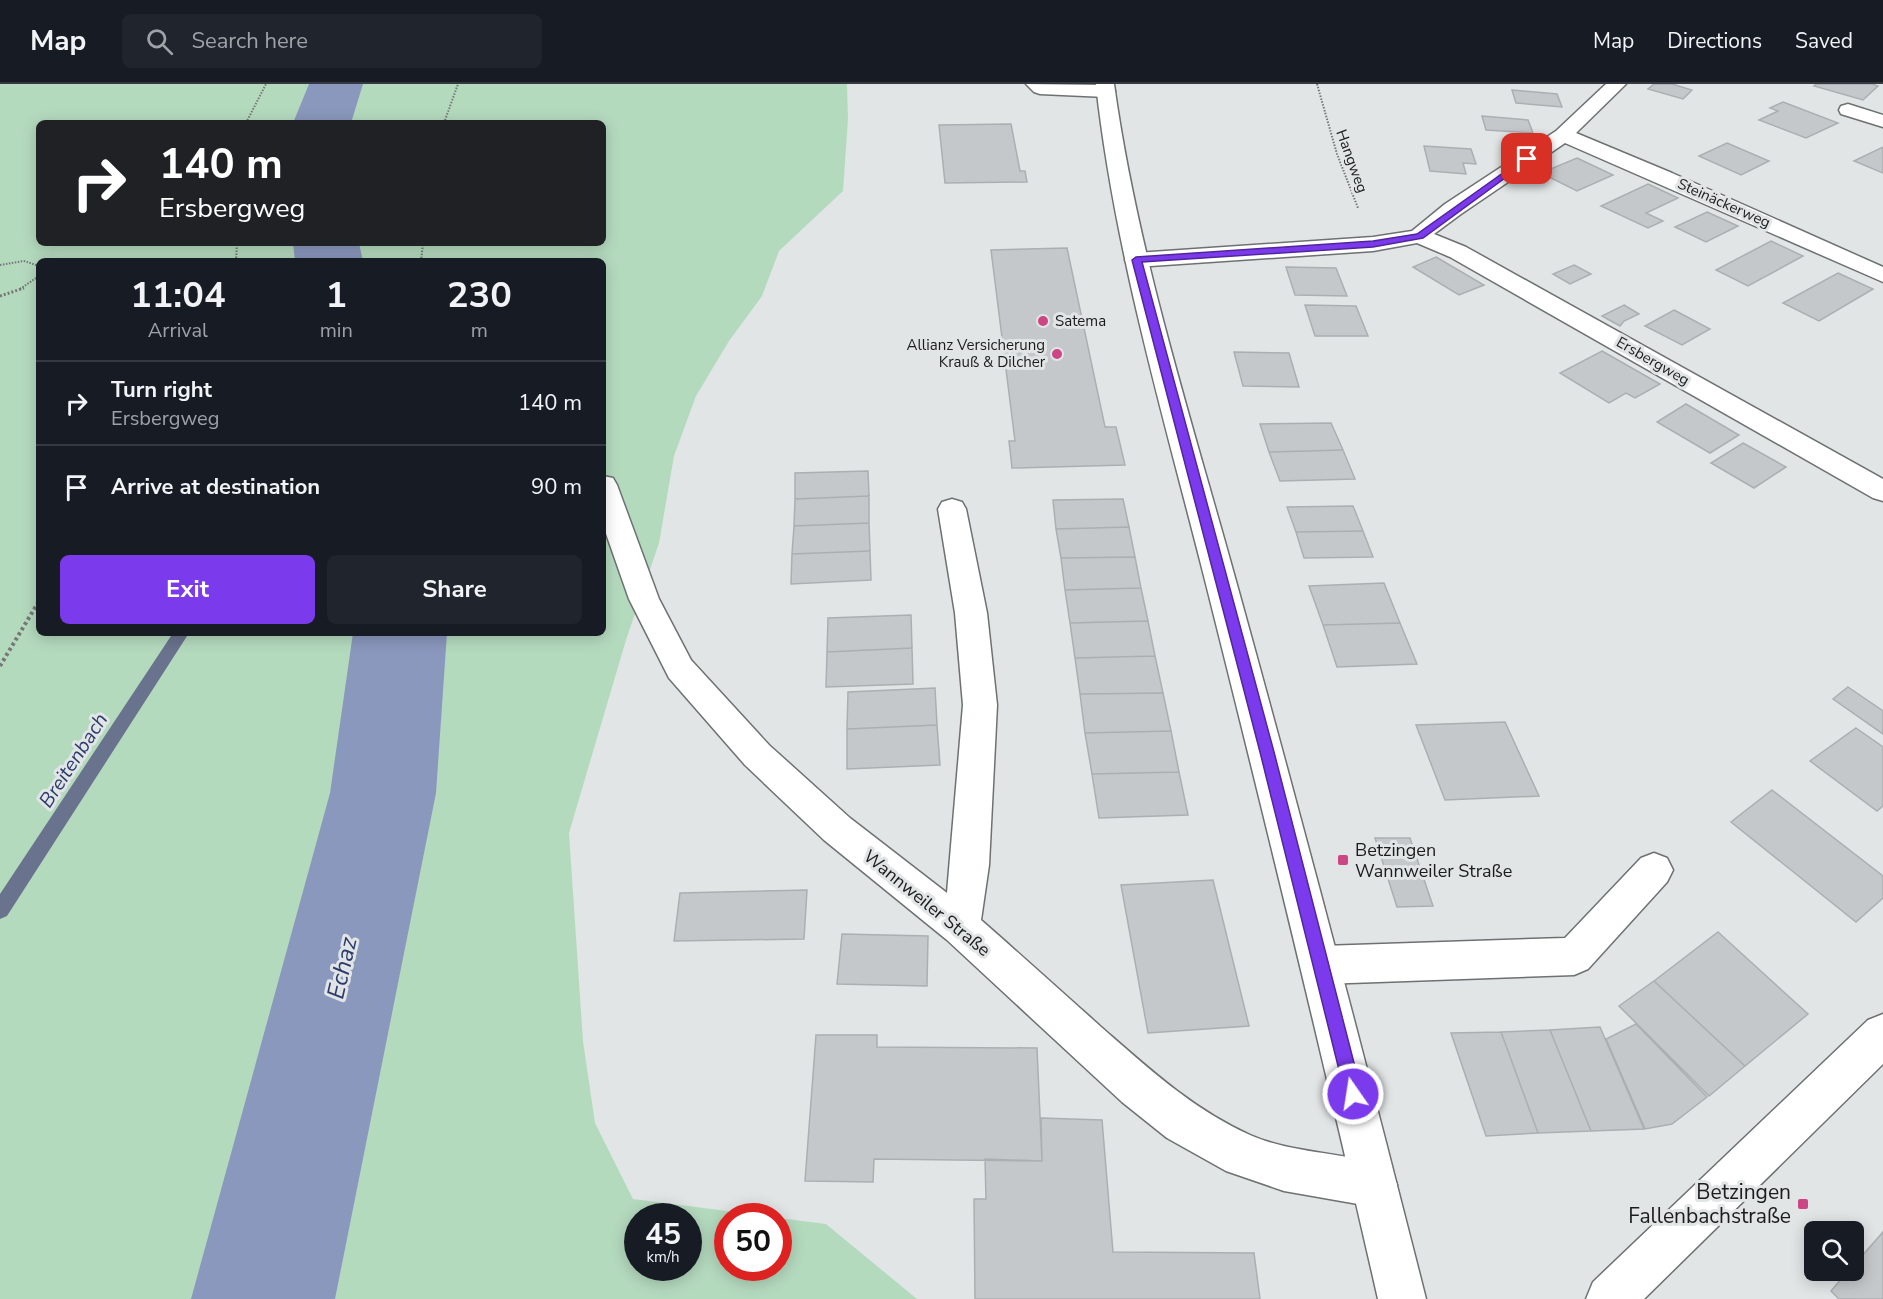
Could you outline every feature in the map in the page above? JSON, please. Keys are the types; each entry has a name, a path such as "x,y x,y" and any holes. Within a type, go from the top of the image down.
{"street":[{"path":"1035,84 1040,88 1105,88 1112,140 1136,260 1322,965 1402,1299"},
{"path":"1136,260 1373,244 1419,236 1453,209 1563,135 1617,84"},
{"path":"1848,110 1883,121"},
{"name":"Steinäckerweg","path":"1563,135 1665,177 1883,275"},
{"name":"Ersbergweg","path":"1419,236 1479,263 1883,491"},
{"name":"Wannweiler Straße","path":"606,493 644,599 680,669 757,755 837,829 878,864 961,927 1137,1087 1182,1123 1242,1155 1284,1168 1375,1185"},
{"path":"952,510 971,613 980,705 970,865 961,927"},
{"path":"1322,965 1574,956 1654,870"},
{"path":"1610,1299 1883,1035"}],"path":[{"path":"248,120 266,84"},
{"path":"445,120 458,84"},
{"name":"Hangweg","path":"1317,84 1337,154 1373,244"},
{"path":"0,265 24,261 36,266"},
{"path":"0,296 26,287 36,279"},
{"path":"0,666 36,607"}],"green space":[{"path":"0,84 847,84 848,119 843,191 779,251 762,296 729,341 696,396 674,456 659,543 626,640 569,833 583,1041 595,1123 633,1199 664,1203 624,1203 624,1281 702,1281 702,1208 714,1209 714,1281 792,1281 792,1220 826,1224 917,1299 0,1299"}],"building":[{"path":"1654,84 1672,84 1692,90 1683,99 1648,89"},
{"path":"1816,84 1872,84 1878,86 1863,100 1814,86"},
{"path":"1512,90 1557,94 1562,107 1516,103"},
{"path":"1783,102 1838,123 1806,138 1759,120 1778,111 1770,108"},
{"path":"1482,116 1528,120 1533,133 1486,130"},
{"path":"1011,124 1020,171 1025,171 1027,182 945,183 939,125"},
{"path":"1727,143 1769,161 1741,175 1699,156"},
{"path":"1424,146 1471,149 1476,164 1463,163 1466,174 1430,171"},
{"path":"1883,147 1883,173 1854,161"},
{"path":"1577,158 1613,175 1577,191 1541,173"},
{"path":"1648,184 1678,198 1646,213 1663,221 1648,228 1601,206"},
{"path":"1707,212 1738,226 1706,242 1675,227"},
{"path":"1771,241 1803,256 1748,286 1716,270"},
{"path":"1067,248 1105,427 1116,427 1125,465 1012,468 1009,441 1015,441 991,250"},
{"path":"1436,257 1484,285 1459,295 1413,267"},
{"path":"1574,265 1591,274 1570,284 1553,274"},
{"path":"1286,267 1336,268 1347,296 1295,295"},
{"path":"1838,273 1873,289 1819,321 1783,303"},
{"path":"1305,305 1356,306 1368,336 1315,336"},
{"path":"1624,305 1639,314 1624,321 1620,326 1602,316"},
{"path":"1674,310 1710,329 1682,345 1645,326"},
{"path":"1602,351 1660,384 1635,398 1626,393 1609,403 1560,373"},
{"path":"1234,352 1289,353 1299,387 1243,386"},
{"path":"1686,404 1739,435 1710,453 1657,422"},
{"path":"1331,423 1343,450 1269,452 1260,424"},
{"path":"1743,443 1786,467 1754,488 1711,463"},
{"path":"1343,450 1355,479 1280,481 1269,452"},
{"path":"868,471 869,496 795,499 795,473"},
{"path":"869,496 869,523 794,526 795,499"},
{"path":"1123,499 1129,527 1056,529 1053,500"},
{"path":"1353,506 1363,531 1296,532 1287,507"},
{"path":"869,523 870,551 792,554 794,526"},
{"path":"1129,527 1135,557 1061,558 1056,529"},
{"path":"1363,531 1373,557 1304,558 1296,532"},
{"path":"870,551 871,580 791,584 792,554"},
{"path":"1135,557 1141,588 1065,590 1061,558"},
{"path":"1384,583 1400,623 1323,625 1309,586"},
{"path":"1141,588 1148,621 1070,623 1065,590"},
{"path":"911,615 912,648 827,652 828,618"},
{"path":"1148,621 1155,656 1075,658 1070,623"},
{"path":"1400,623 1417,664 1337,667 1323,625"},
{"path":"912,648 913,684 826,687 827,652"},
{"path":"1155,656 1163,693 1080,694 1075,658"},
{"path":"1848,687 1883,711 1883,734 1833,699"},
{"path":"935,688 937,725 847,729 848,692"},
{"path":"1163,693 1171,731 1085,733 1080,694"},
{"path":"1505,722 1539,796 1445,800 1416,725"},
{"path":"937,725 940,765 847,769 847,729"},
{"path":"1856,728 1883,747 1883,806 1877,811 1810,761"},
{"path":"1171,731 1179,772 1092,774 1085,733"},
{"path":"1179,772 1188,815 1099,818 1092,774"},
{"path":"1772,790 1883,876 1883,898 1856,922 1731,822"},
{"path":"1375,838 1410,838 1433,906 1397,907"},
{"path":"1213,880 1249,1026 1148,1033 1121,885"},
{"path":"807,890 804,939 674,941 680,893"},
{"path":"1718,932 1808,1014 1745,1066 1654,981"},
{"path":"842,934 928,936 927,986 837,984"},
{"path":"1654,981 1745,1066 1709,1096 1619,1006"},
{"path":"1636,1024 1707,1097 1672,1124 1645,1129 1606,1039"},
{"path":"1600,1027 1644,1129 1591,1131 1550,1030"},
{"path":"1550,1030 1591,1131 1538,1133 1501,1032"},
{"path":"1501,1032 1538,1133 1486,1136 1451,1033"},
{"path":"816,1035 877,1035 877,1047 1037,1048 1042,1161 874,1159 873,1182 805,1181"},
{"path":"1041,1118 1102,1120 1113,1252 1254,1253 1260,1299 975,1299 974,1199 986,1199 985,1159 1042,1161"},
{"path":"1883,1232 1883,1299 1839,1299 1831,1291 1840,1281 1864,1281 1864,1254"}],"waterway":[{"name":"Echaz","path":"323,120 336,84"},
{"name":"Echaz","path":"326,246 328,258"},
{"name":"Breitenbach","path":"0,910 179,636"},
{"name":"Echaz","path":"263,1299 383,793 400,636"}],"place":[{"name":"Satema","path":"1043,321"},
{"name":"Allianz Versicherung Krauß & Dilcher","path":"1057,354"},
{"name":"Betzingen Wannweiler Straße","path":"1343,860"},
{"name":"Betzingen Fallenbachstraße","path":"1803,1204"}],"route":[{"path":"1353,1094 1267,752 1136,260 1373,244 1419,236 1453,209 1527,159"}]}
